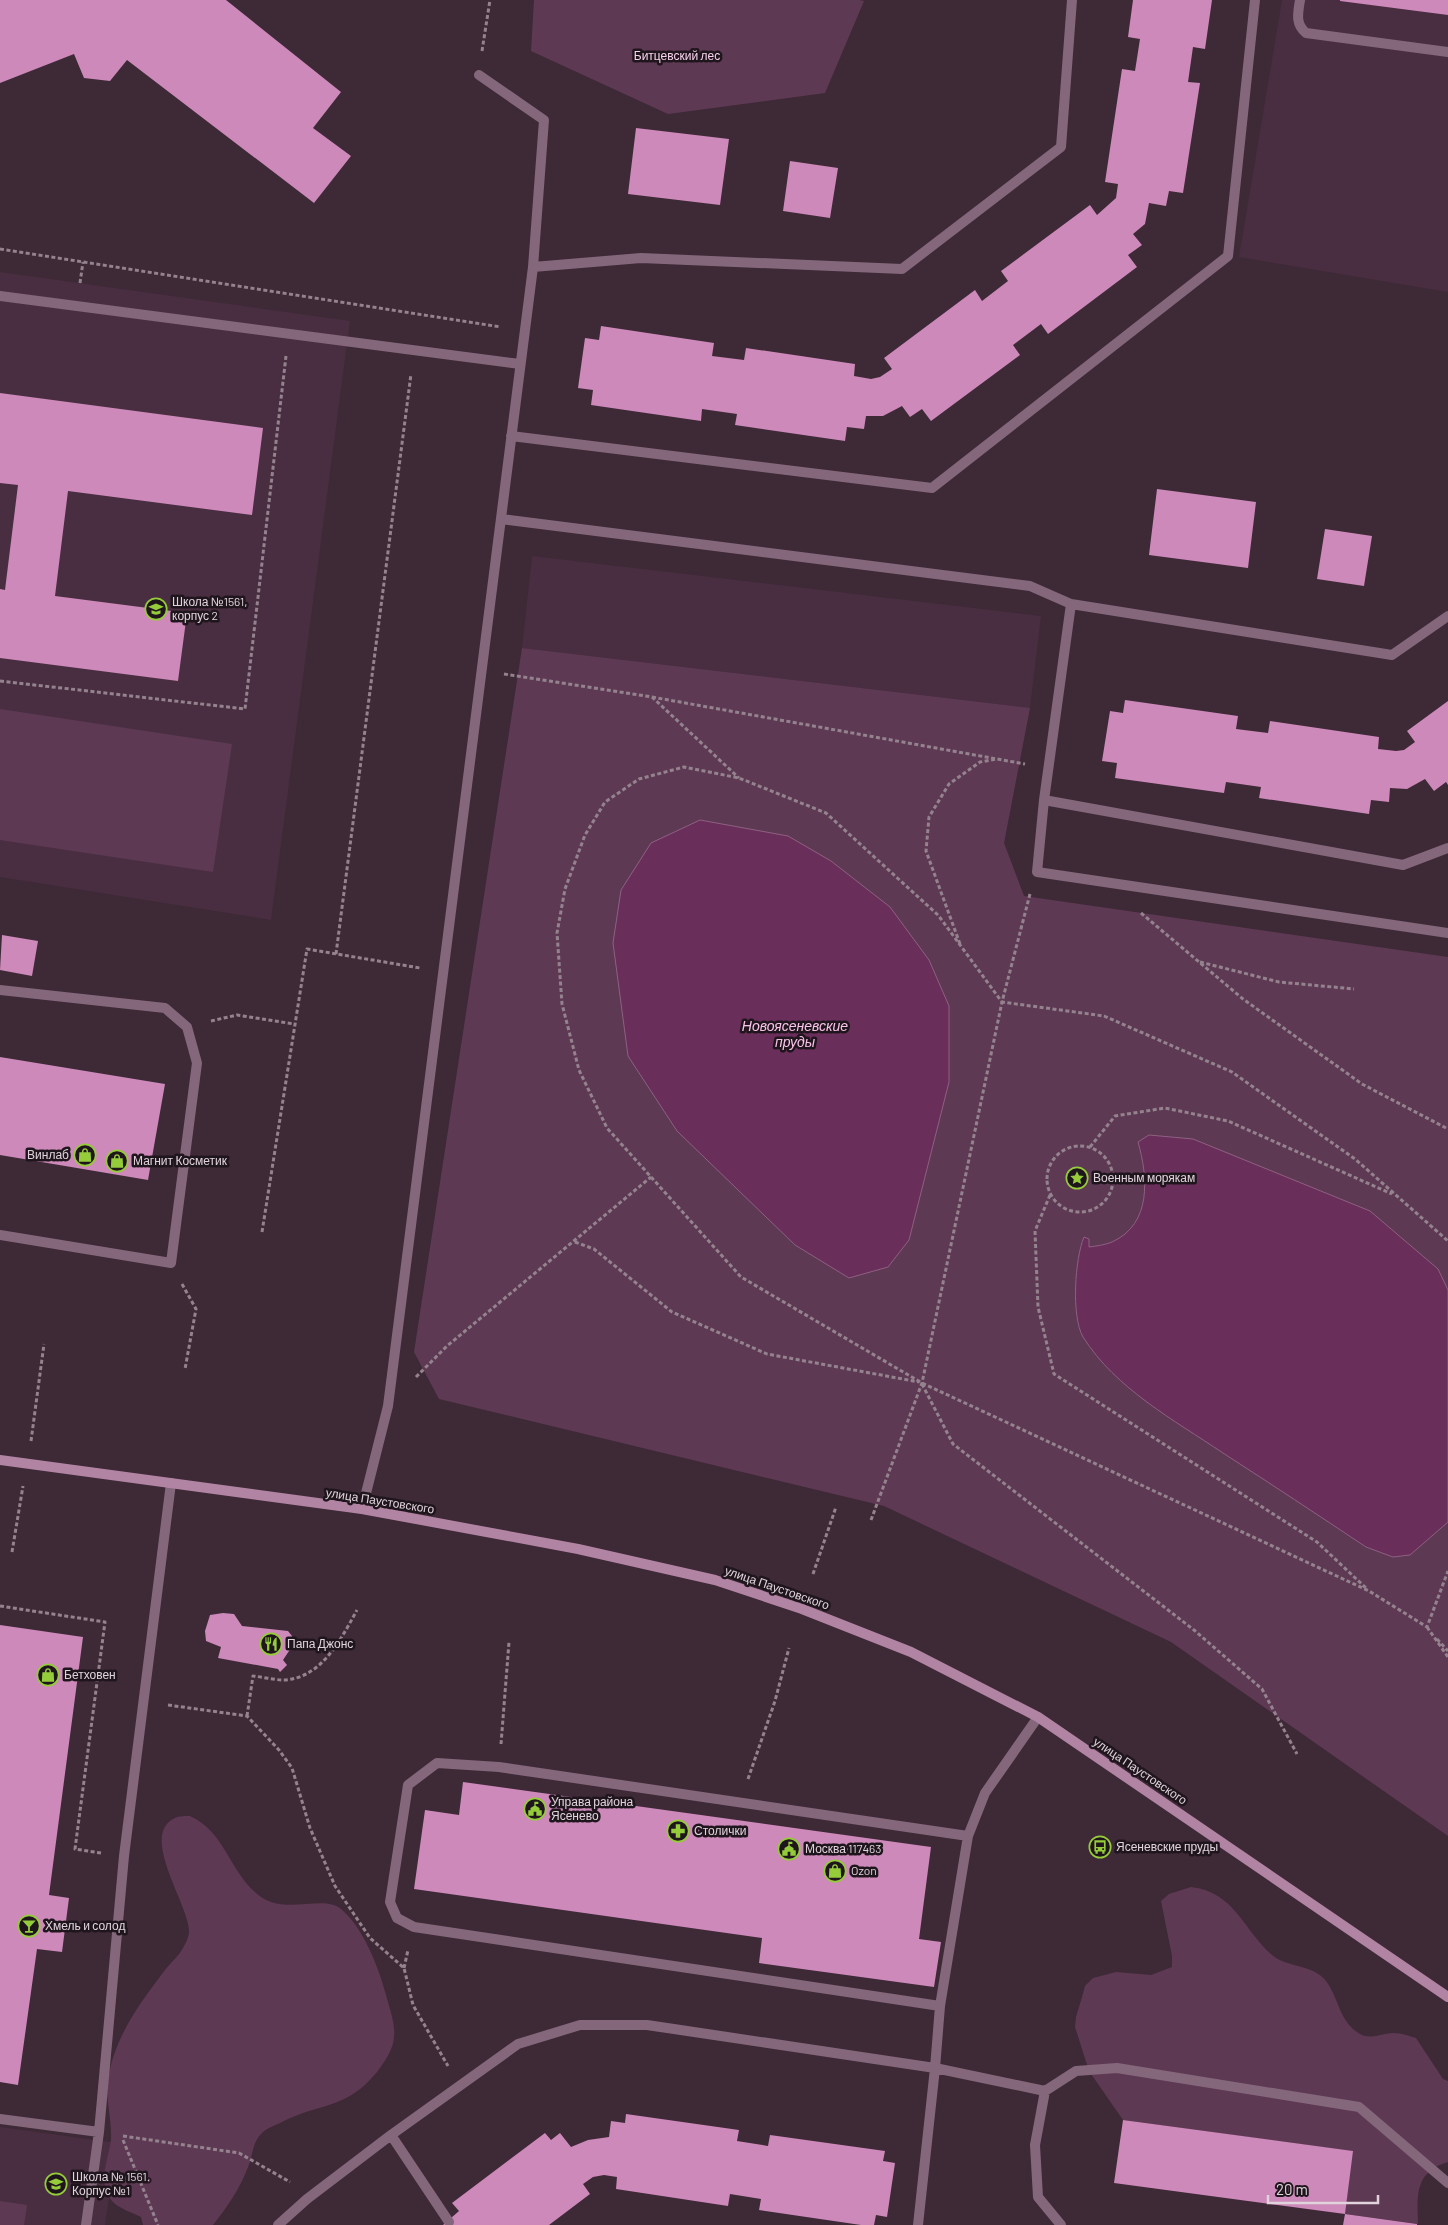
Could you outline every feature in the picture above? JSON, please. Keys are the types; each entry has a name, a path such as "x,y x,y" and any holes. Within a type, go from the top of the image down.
{"main road":[{"name":"улица Паустовского","path":"0,1460 362,1510 578,1549 715,1580 802,1608 911,1652 1038,1717 1448,1997"}],"lane":[{"path":"532,267 641,258 902,269 1061,147 1072,0"},
{"path":"511,436 932,488 1228,256 1255,0"},
{"path":"1300,0 1298,19 1300,29 1306,33 1448,52"},
{"path":"362,1510 388,1406 525,330 544,120 479,75"},
{"path":"0,296 520,364"},
{"path":"501,519 1030,586 1071,604 1392,655 1448,616"},
{"path":"1071,604 1048,768 1036,872 1448,933"},
{"path":"1044,800 1402,865 1448,848"},
{"path":"0,990 165,1008 186,1027 197,1063 171,1263 0,1235"},
{"path":"86,2225 99,2132 124,1856 171,1483"},
{"path":"918,2225 940,2006 968,1836 985,1793 1038,1717"},
{"path":"940,2006 414,1927 397,1918 390,1902 408,1785 437,1763 499,1767 968,1836"},
{"path":"278,2225 307,2198 518,2044 580,2025 647,2025 935,2068 1045,2091 1076,2071 1117,2068 1359,2107 1448,2183"},
{"path":"1045,2091 1035,2145 1038,2197 1061,2225"},
{"path":"0,2118 99,2132"},
{"path":"391,2135 448,2222"}],"path":[{"path":"479,75 490,0"},
{"path":"0,248 525,330"},
{"path":"0,680 245,709 289,333"},
{"path":"336,954 414,350"},
{"path":"481,671 652,697 1048,768"},
{"path":"652,697 740,778"},
{"path":"961,947 926,850 929,817 949,784 980,762 1000,759"},
{"path":"1448,1241 1355,1159 1232,1072 1104,1016 1002,1002 938,915 826,813 740,778 684,767 639,779 605,802 586,835 565,889 557,932 562,1004 579,1070 607,1128 741,1277 922,1383 1369,1591 1427,1627 1448,1651"},
{"path":"871,1520 922,1383 1002,1002 1036,872"},
{"path":"1139,911 1243,999 1362,1084 1448,1130"},
{"path":"262,1232 307,949 443,972"},
{"path":"1197,961 1279,982 1354,989"},
{"path":"186,1027 237,1015 294,1024"},
{"path":"1090,1147 1115,1116 1165,1108 1228,1121 1397,1197"},
{"path":"1050,1195 1058,1205 1070,1212 1089,1211 1106,1201 1112,1190 1112,1170 1110,1164 1102,1154 1090,1147 1077,1146 1065,1149 1054,1158 1048,1176 1050,1195 1035,1231 1038,1307 1054,1374 1317,1542 1369,1591"},
{"path":"447,1346 575,1242 651,1177"},
{"path":"575,1242 594,1249 645,1288 672,1312 767,1354 922,1383"},
{"path":"185,1369 196,1309"},
{"path":"922,1383 953,1444 1194,1630 1262,1689 1297,1754"},
{"path":"813,1574 836,1507"},
{"path":"1427,1627 1448,1571"},
{"path":"0,1606 105,1622 75,1849 124,1856"},
{"path":"247,1716 253,1676 285,1680 311,1673 335,1648 357,1610"},
{"path":"1427,1627 1448,1657"},
{"path":"499,1767 509,1642"},
{"path":"740,1803 775,1701 789,1648"},
{"path":"192,1709 247,1716 268,1736 292,1768 310,1828 335,1886 370,1938 404,1968 413,2005 461,2085"},
{"path":"158,2225 121,2135 239,2154 293,2184 307,2198"}],"shaded area":[{"path":"1282,0 1448,0 1448,292 1239,257"},
{"name":"Школа №1561, корпус 2","path":"0,272 350,321 271,920 0,877"},
{"path":"532,556 1041,616 1030,708 522,648"},
{"name":"Школа № 1561. Корпус №1","path":"0,2127 117,2143 105,2225 0,2225"}],"green space":[{"name":"Битцевский лес","path":"534,0 864,1 825,93 668,114 531,51"},
{"path":"522,648 1030,708 1004,843 1024,896 1448,957 1448,1836 1171,1642 884,1506 439,1399 414,1352"},
{"path":"0,709 232,744 213,872 0,840"},
{"path":"190,1816 202,1823 212,1833 250,1888 261,1897 271,1902 282,1904 325,1903 334,1905 349,1917 363,1937 379,1973 392,2017 394,2035 390,2052 385,2061 366,2084 355,2093 332,2104 296,2116 262,2133 254,2145 250,2163 241,2183 213,2225 143,2225 141,2217 112,2201 107,2194 105,2186 105,2171 111,2139 107,2094 108,2079 116,2048 130,2021 156,1982 180,1952 188,1937 187,1920 168,1872 163,1855 162,1839 165,1827 175,1818"},
{"path":"1191,1887 1206,1890 1228,1904 1272,1955 1321,1976 1330,1988 1343,2016 1353,2029 1364,2036 1394,2033 1416,2038 1443,2079 1448,2081 1448,2162 1437,2166 1429,2172 1420,2186 1418,2194 1418,2224 1345,2214 1352,2151 1123,2120 1089,2071 1075,2027 1085,1986 1093,1978 1116,1972 1151,1975 1172,1967 1172,1956 1161,1901 1169,1894"},
{"path":"0,2201 27,2205 24,2225 0,2225"}],"water":[{"name":"Новоясеневские пруды","path":"700,820 788,836 831,861 890,907 929,960 949,1006 949,1082 909,1240 888,1267 849,1278 795,1245 677,1131 628,1056 613,943 621,890 651,843"},
{"path":"1149,1135 1193,1139 1370,1211 1438,1269 1448,1290 1448,1522 1410,1555 1393,1557 1366,1547 1166,1416 1129,1388 1112,1372 1096,1356 1083,1337 1079,1328 1076,1302 1078,1259 1081,1246 1084,1237 1089,1239 1089,1247 1112,1242 1125,1234 1134,1224 1144,1198 1145,1184 1138,1142"}],"building":[{"path":"0,0 226,0 341,92 313,128 351,156 314,203 127,60 110,81 84,78 74,54 0,83"},
{"path":"1133,0 1212,0 1205,49 1193,47 1188,82 1200,83 1183,193 1169,191 1166,206 1149,203 1145,224 1133,234 1142,245 1128,255 1137,267 1048,334 1041,324 1013,345 1020,355 931,421 922,409 910,417 902,406 883,416 866,416 864,429 847,427 845,441 735,425 737,414 702,409 701,421 591,405 593,390 578,388 585,338 599,340 601,326 714,343 712,356 744,360 746,348 855,364 854,376 871,379 880,377 892,369 884,358 975,290 982,301 1008,281 1001,271 1090,205 1097,215 1116,198 1118,184 1105,182 1122,69 1135,71 1140,39 1128,37"},
{"path":"1448,0 1448,15 1340,1"},
{"path":"636,128 729,139 720,205 628,194"},
{"path":"790,161 838,168 830,218 783,211"},
{"path":"0,393 263,428 252,515 68,491 55,596 187,613 178,681 0,658 0,589 5,590 18,485 0,483"},
{"path":"1157,489 1256,502 1248,568 1149,555"},
{"path":"1325,529 1372,536 1364,586 1317,579"},
{"path":"1125,700 1238,716 1236,729 1268,733 1270,721 1379,737 1378,749 1396,751 1404,750 1415,742 1407,731 1448,701 1448,785 1446,782 1434,791 1425,779 1407,789 1390,788 1389,802 1371,800 1369,814 1259,798 1261,787 1226,782 1224,793 1115,778 1117,763 1102,761 1110,711 1123,713"},
{"path":"2,935 38,941 32,976 0,970"},
{"path":"0,1057 165,1084 148,1180 0,1155"},
{"path":"234,1614 242,1626 288,1631 292,1636 293,1645 283,1660 287,1665 280,1672 278,1669 218,1658 221,1647 206,1641 205,1631 210,1615"},
{"path":"0,1625 83,1637 49,1895 69,1898 62,1952 37,1949 18,2085 0,2082"},
{"path":"463,1782 931,1847 919,1939 941,1942 934,1987 759,1963 762,1938 414,1889 425,1810 459,1815"},
{"path":"626,2114 739,2130 737,2141 768,2146 770,2135 885,2151 883,2161 895,2163 887,2217 876,2215 874,2225 861,2225 759,2210 761,2199 730,2194 728,2206 616,2189 617,2177 604,2175 593,2177 583,2184 590,2194 549,2225 443,2225 459,2211 452,2203 545,2133 551,2140 560,2133 571,2147 588,2140 609,2137 611,2121 625,2123"},
{"path":"1123,2120 1353,2151 1345,2214 1114,2183"},
{"path":"1345,2214 1417,2224 1417,2225 1343,2225"}],"place":[{"name":"Школа №1561, корпус 2","path":"156,609"},
{"name":"Винлаб","path":"85,1155"},
{"name":"Магнит Косметик","path":"117,1161"},
{"name":"Военным морякам","path":"1077,1178"},
{"name":"Папа Джонс","path":"271,1644"},
{"name":"Бетховен","path":"48,1675"},
{"name":"Управа района Ясенево","path":"535,1809"},
{"name":"Столички","path":"678,1831"},
{"name":"Ясеневские пруды","path":"1100,1847"},
{"name":"Москва 117463","path":"789,1849"},
{"name":"Ozon","path":"835,1871"},
{"name":"Хмель и солод","path":"29,1926"},
{"name":"Школа № 1561. Корпус №1","path":"56,2184"}]}
